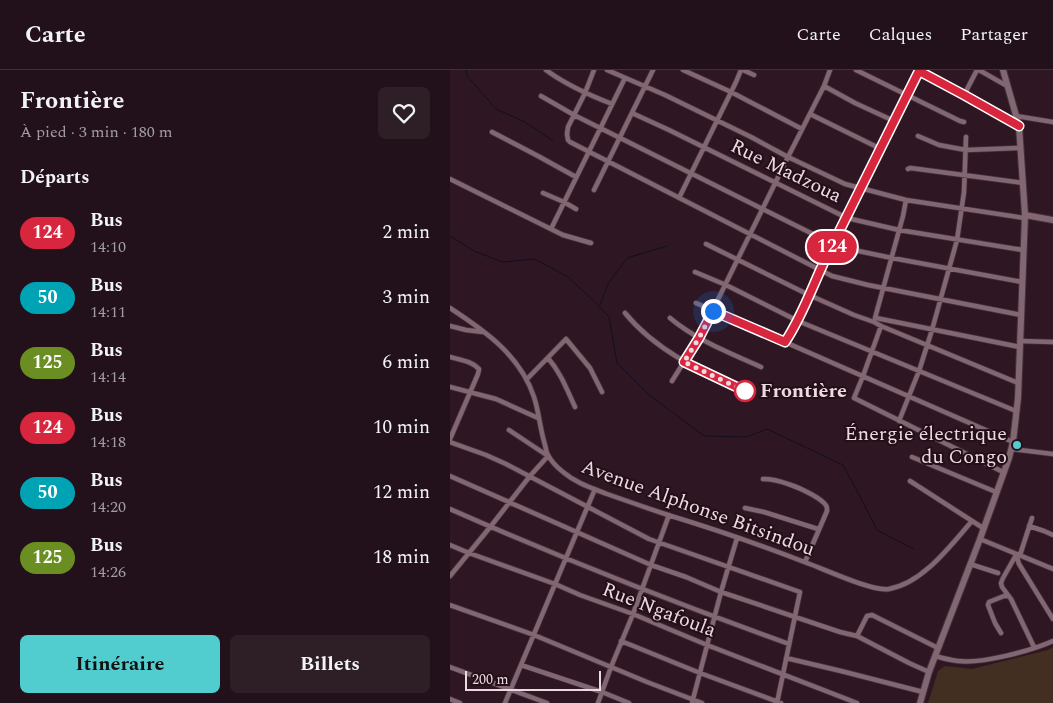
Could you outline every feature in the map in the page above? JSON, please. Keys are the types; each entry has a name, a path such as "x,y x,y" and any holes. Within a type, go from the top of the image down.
{"street":[{"path":"594,70 568,127 567,134 570,142 820,270 868,286 1021,315"},
{"path":"606,70 646,86 788,157 855,188 862,188 906,200 1053,220"},
{"path":"594,190 653,70"},
{"path":"683,70 731,92 802,129"},
{"path":"679,198 742,70 754,75"},
{"path":"672,381 699,338 713,311 824,86 830,70"},
{"path":"856,70 964,122"},
{"path":"785,342 798,321 820,270 862,188 918,70 1019,126"},
{"path":"964,95 978,70 1007,86"},
{"path":"920,703 929,672 980,539 1013,442 1020,344 1024,216 1019,126 1002,70"},
{"path":"548,71 556,78 585,93 612,104"},
{"path":"551,229 625,78"},
{"path":"824,86 894,121"},
{"path":"541,96 574,115 833,244 892,258 1022,282"},
{"name":"Rue Madzoua","path":"632,113 847,218 899,230 1023,250"},
{"path":"810,114 881,149"},
{"path":"1016,116 1053,122"},
{"path":"492,132 576,177"},
{"path":"918,136 939,145 966,150 1021,148"},
{"path":"899,421 919,371 957,240 962,208 966,137"},
{"path":"908,169 918,168 1023,183"},
{"path":"450,179 551,229 574,239 591,243"},
{"path":"543,193 576,209"},
{"path":"875,320 906,200"},
{"path":"706,244 854,316 1020,344 1053,342"},
{"path":"695,272 726,285 798,321 1016,411"},
{"path":"696,303 1013,442"},
{"name":"Avenue Alphonse Bitsindou","path":"450,308 498,343 513,359 524,374 534,398 548,456 570,478 596,490 805,562 842,577 886,590 912,580 928,568 941,557 972,521"},
{"path":"625,313 650,337 684,362 745,391"},
{"path":"670,318 699,338 761,367"},
{"path":"875,320 881,326 1018,383"},
{"path":"450,326 484,332"},
{"path":"881,326 854,398 1003,472"},
{"path":"526,379 566,338 590,368 602,392"},
{"path":"450,357 471,363 479,369 450,440 530,476 659,543 800,592 778,702 621,641"},
{"path":"548,358 563,380 575,407"},
{"path":"450,387 496,399 538,418"},
{"path":"450,576 548,456 509,430"},
{"path":"1011,450 1053,454"},
{"path":"912,457 996,492"},
{"path":"450,476 651,565 721,592 857,636 929,672"},
{"path":"763,479 790,484 812,496 827,508 805,562"},
{"path":"910,481 983,528"},
{"path":"504,703 596,490"},
{"path":"745,508 818,529"},
{"path":"450,509 642,588 789,644"},
{"path":"598,703 669,515"},
{"path":"1032,518 1017,555 1001,584 1034,647"},
{"path":"1029,526 1044,530 1053,535"},
{"path":"693,701 737,538"},
{"path":"980,539 1053,568"},
{"name":"Rue Ngafoula","path":"450,545 633,614 858,703"},
{"path":"1017,555 1019,564 1053,619"},
{"path":"970,564 998,573"},
{"path":"1001,632 988,605 989,602 1008,596"},
{"path":"450,605 534,635 693,701 702,703"},
{"path":"857,636 868,616 872,615 938,648"},
{"path":"935,656 958,661 974,661 1004,656 1053,641"},
{"path":"786,658 922,692"},
{"path":"521,665 629,703"},
{"path":"450,667 547,703"},
{"path":"450,699 460,703"}],"shaded area":[{"path":"1053,647 1053,703 928,703 938,671 945,666 972,669 1048,650"}],"waterway":[{"path":"466,70 467,76 496,109 525,122 553,141"},
{"path":"450,236 474,251 503,262 535,259 568,277 609,317 617,363 648,394 705,436 747,437 767,429 843,465 877,530 914,549"},
{"path":"600,305 608,284 627,258 667,246"}],"bus line":[{"name":"124","path":"745,391 684,362 713,311 785,342 798,321 820,270 919,71 1019,126"}],"place":[{"name":"Frontière","path":"745,391"},
{"name":"Énergie électrique du Congo","path":"1017,445"}],"route":[{"path":"713,311 684,362 745,391"}]}
